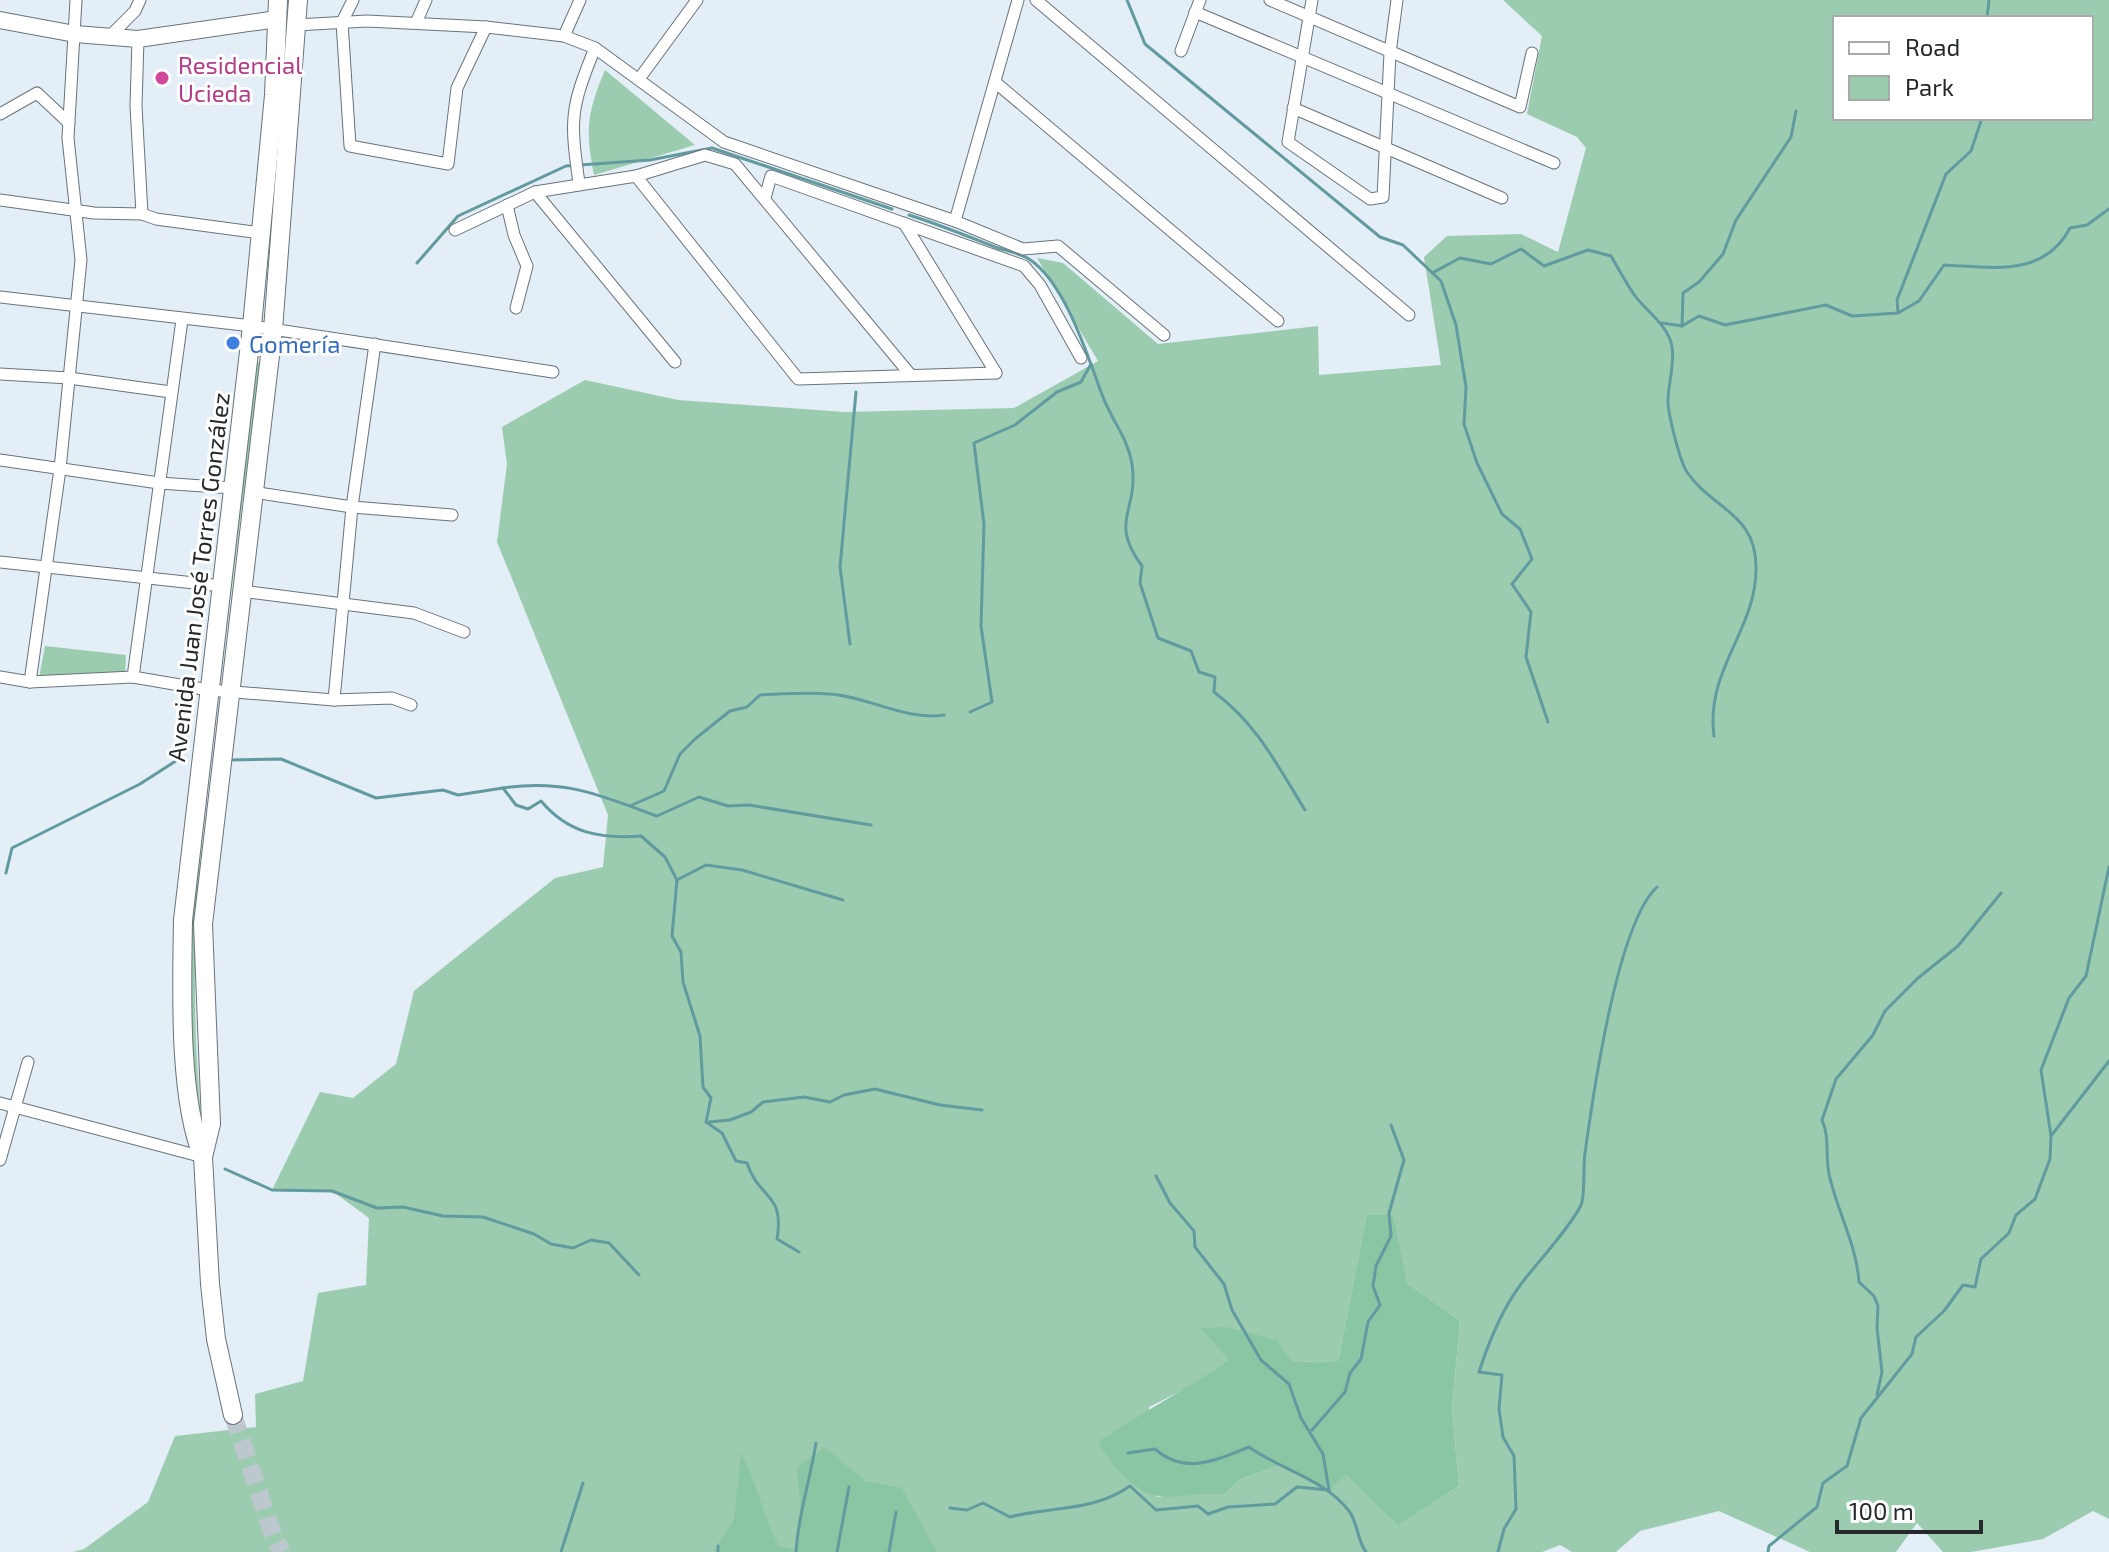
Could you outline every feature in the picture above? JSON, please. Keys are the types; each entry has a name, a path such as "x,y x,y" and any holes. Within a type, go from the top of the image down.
{"main road":[{"name":"Avenida Juan José Torres González","path":"233,1415 216,1339 203,1157 211,1124 203,924 273,330 298,0"},
{"name":"Avenida Juan José Torres González","path":"203,1157 191,1129 182,986 186,877 252,326 274,95 278,9"},
{"path":"203,738 223,741"}],"street":[{"path":"30,682 60,469 81,260 69,123 76,0"},
{"path":"108,38 135,11 140,0"},
{"path":"353,0 342,22 350,146 448,164 457,88 486,27"},
{"path":"416,23 426,0"},
{"path":"564,36 580,0"},
{"path":"639,79 697,0"},
{"path":"955,221 1018,0"},
{"path":"1036,0 1409,315"},
{"path":"1181,51 1200,0"},
{"path":"1270,0 1520,107 1532,53"},
{"path":"1312,0 1288,142 1362,196 1383,197 1390,53 1397,0"},
{"path":"0,20 75,34 138,39 278,9"},
{"path":"1195,12 1554,163"},
{"path":"296,25 416,23 564,36 595,48 724,142 955,221 1023,249 1058,246 1164,335"},
{"path":"138,39 136,106 142,214"},
{"path":"579,183 571,119 577,93 595,48"},
{"path":"995,82 1278,321"},
{"path":"0,114 37,93 69,123"},
{"path":"1293,108 1502,198"},
{"path":"455,230 535,192 636,176 705,155 735,164 909,373"},
{"path":"636,176 798,379 909,373 996,373 905,223 898,203"},
{"path":"765,198 771,176 1024,266 1040,285 1081,358"},
{"path":"535,192 675,362"},
{"path":"0,200 79,211 142,214 156,219 261,233"},
{"path":"507,205 514,235 527,266 516,308"},
{"path":"0,297 252,326 553,372"},
{"path":"133,677 182,320"},
{"path":"334,700 352,507 375,344"},
{"path":"0,374 69,378 171,392"},
{"path":"0,460 159,483 233,488"},
{"path":"252,492 352,507 452,515"},
{"path":"0,562 222,586"},
{"path":"241,591 414,613 464,632"},
{"path":"0,677 30,682 133,677 209,690 334,700 392,698 411,705"},
{"path":"0,1160 28,1062"},
{"path":"0,1103 203,1157"}],"green space":[{"path":"1503,0 2109,0 2109,1519 2093,1511 2043,1539 1971,1552 1943,1552 1917,1523 1896,1552 1810,1552 1719,1511 1640,1531 1616,1552 1572,1552 1560,1545 1542,1552 73,1552 84,1549 148,1502 175,1436 256,1427 255,1394 303,1381 318,1293 366,1285 369,1218 332,1191 272,1190 320,1092 353,1098 396,1064 414,991 555,878 603,867 608,815 497,542 507,464 502,427 585,380 678,400 844,412 1014,408 1098,361 1037,258 1063,263 1158,344 1318,326 1319,375 1441,365 1424,257 1447,236 1521,234 1558,252 1586,148 1577,137 1527,114 1542,36","holes":["1367,1216 1407,1283 1460,1321 1452,1408 1459,1486 1398,1526 1346,1475 1293,1472 1278,1466 1241,1479 1223,1495 1200,1491 1157,1497 1149,1407 1189,1387 1228,1360 1202,1328 1293,1362 1338,1361"]},
{"path":"605,70 695,145 594,175 589,122"},
{"path":"252,362 260,363 220,680 212,679"},
{"path":"45,646 126,655 125,675 39,678"},
{"path":"199,793 207,793 195,961 196,1044 202,1129 194,1088 187,1004 188,919"},
{"path":"1367,1215 1393,1215 1407,1283 1460,1321 1452,1408 1459,1486 1398,1526 1346,1475 1329,1490 1278,1466 1241,1479 1223,1495 1166,1497 1141,1490 1124,1476 1098,1442 1228,1360 1201,1328 1226,1327 1276,1340 1293,1362 1338,1361"},
{"path":"825,1447 865,1481 902,1488 937,1552 713,1552 734,1520 741,1453 779,1546 795,1550 801,1515 797,1467"}],"waterway":[{"path":"1127,0 1145,44 1380,237 1403,245 1441,281 1456,325 1466,387 1464,424 1477,463 1502,514 1520,529 1532,559 1512,584 1531,612 1526,657 1548,722"},
{"path":"1987,16 1989,0"},
{"path":"1682,326 1683,293 1699,282 1723,254 1736,220 1791,137 1796,111"},
{"path":"1898,312 1897,300 1946,174 1971,151 1981,120"},
{"path":"417,263 458,216 566,166 650,160 712,148 892,209"},
{"path":"1662,323 1682,326 1699,316 1725,325 1826,305 1852,316 1898,313 1919,301 1944,265 1998,267 2031,262 2059,244 2070,228 2087,225 2109,209"},
{"path":"909,215 1025,257 1042,270 1054,285 1074,322 1130,455 1133,480 1127,537 1142,566 1140,583 1158,638 1191,651 1199,672 1215,677 1214,692 1254,732 1305,810"},
{"path":"1434,272 1460,258 1491,264 1521,249 1544,266 1588,250 1611,256 1633,293 1666,332 1673,354 1669,407 1684,467 1708,495 1741,523 1754,549 1754,590 1749,611 1717,690 1713,712 1714,736"},
{"path":"970,712 992,702 981,626 984,524 974,443 1015,425 1057,392 1081,382 1091,364"},
{"path":"850,644 840,567 856,392"},
{"path":"632,805 664,791 680,754 730,711 747,707 760,695 829,694 915,715 944,715"},
{"path":"6,873 12,848 140,784 182,757"},
{"path":"229,760 281,759 376,798 443,790 458,795 503,788 516,805 528,809 541,801 562,820 585,832 641,836 665,857 677,880 672,936 681,952 683,982 700,1036 703,1087 711,1098 706,1122 722,1133 736,1161 747,1163 758,1184 770,1197 777,1212 777,1239 799,1252"},
{"path":"503,788 564,787 657,816 699,797 728,806 749,805 871,825"},
{"path":"677,880 706,865 742,870 843,900"},
{"path":"2051,1136 2041,1070 2069,998 2086,976 2109,867"},
{"path":"1498,1552 1504,1529 1516,1509 1514,1456 1503,1437 1499,1409 1502,1375 1479,1372 1507,1305 1573,1219 1582,1202 1584,1159 1609,1012 1630,936 1643,907 1657,887"},
{"path":"1877,1395 1882,1372 1878,1306 1874,1296 1859,1282 1855,1255 1829,1174 1822,1120 1836,1079 1873,1035 1885,1011 1918,978 1958,946 2001,893"},
{"path":"1768,1552 1769,1546 1817,1507 1823,1483 1847,1466 1861,1418 1912,1354 1916,1337 1944,1311 1963,1285 1975,1287 1981,1259 2009,1233 2016,1215 2035,1199 2050,1159 2051,1136 2109,1061"},
{"path":"709,1122 730,1120 751,1112 763,1102 804,1097 830,1102 844,1095 875,1089 940,1105 982,1110"},
{"path":"1312,1430 1345,1392 1350,1373 1361,1359 1368,1322 1380,1305 1373,1286 1376,1266 1391,1236 1389,1213 1404,1160 1391,1125"},
{"path":"225,1169 272,1190 332,1191 377,1208 403,1207 443,1216 483,1217 534,1234 551,1244 573,1248 591,1240 609,1243 639,1275"},
{"path":"1156,1176 1170,1203 1194,1231 1195,1247 1224,1284 1232,1310 1261,1360 1289,1384 1301,1418 1323,1454 1329,1490"},
{"path":"796,1552 816,1443"},
{"path":"1128,1453 1155,1449 1177,1462 1200,1463 1249,1447 1315,1483 1339,1500 1352,1516 1366,1552"},
{"path":"561,1552 583,1483"},
{"path":"950,1508 967,1510 983,1503 1010,1517 1087,1504 1130,1486 1156,1510 1198,1506 1208,1514 1228,1507 1275,1504 1297,1487 1329,1490"},
{"path":"837,1552 849,1487"},
{"path":"889,1552 896,1512"},
{"path":"718,1546 718,1552"}],"tunnel":[{"path":"233,1415 273,1535 282,1552"}],"place":[{"name":"Residencial Ucieda","path":"162,78"},
{"name":"Gomería","path":"233,343"}]}
